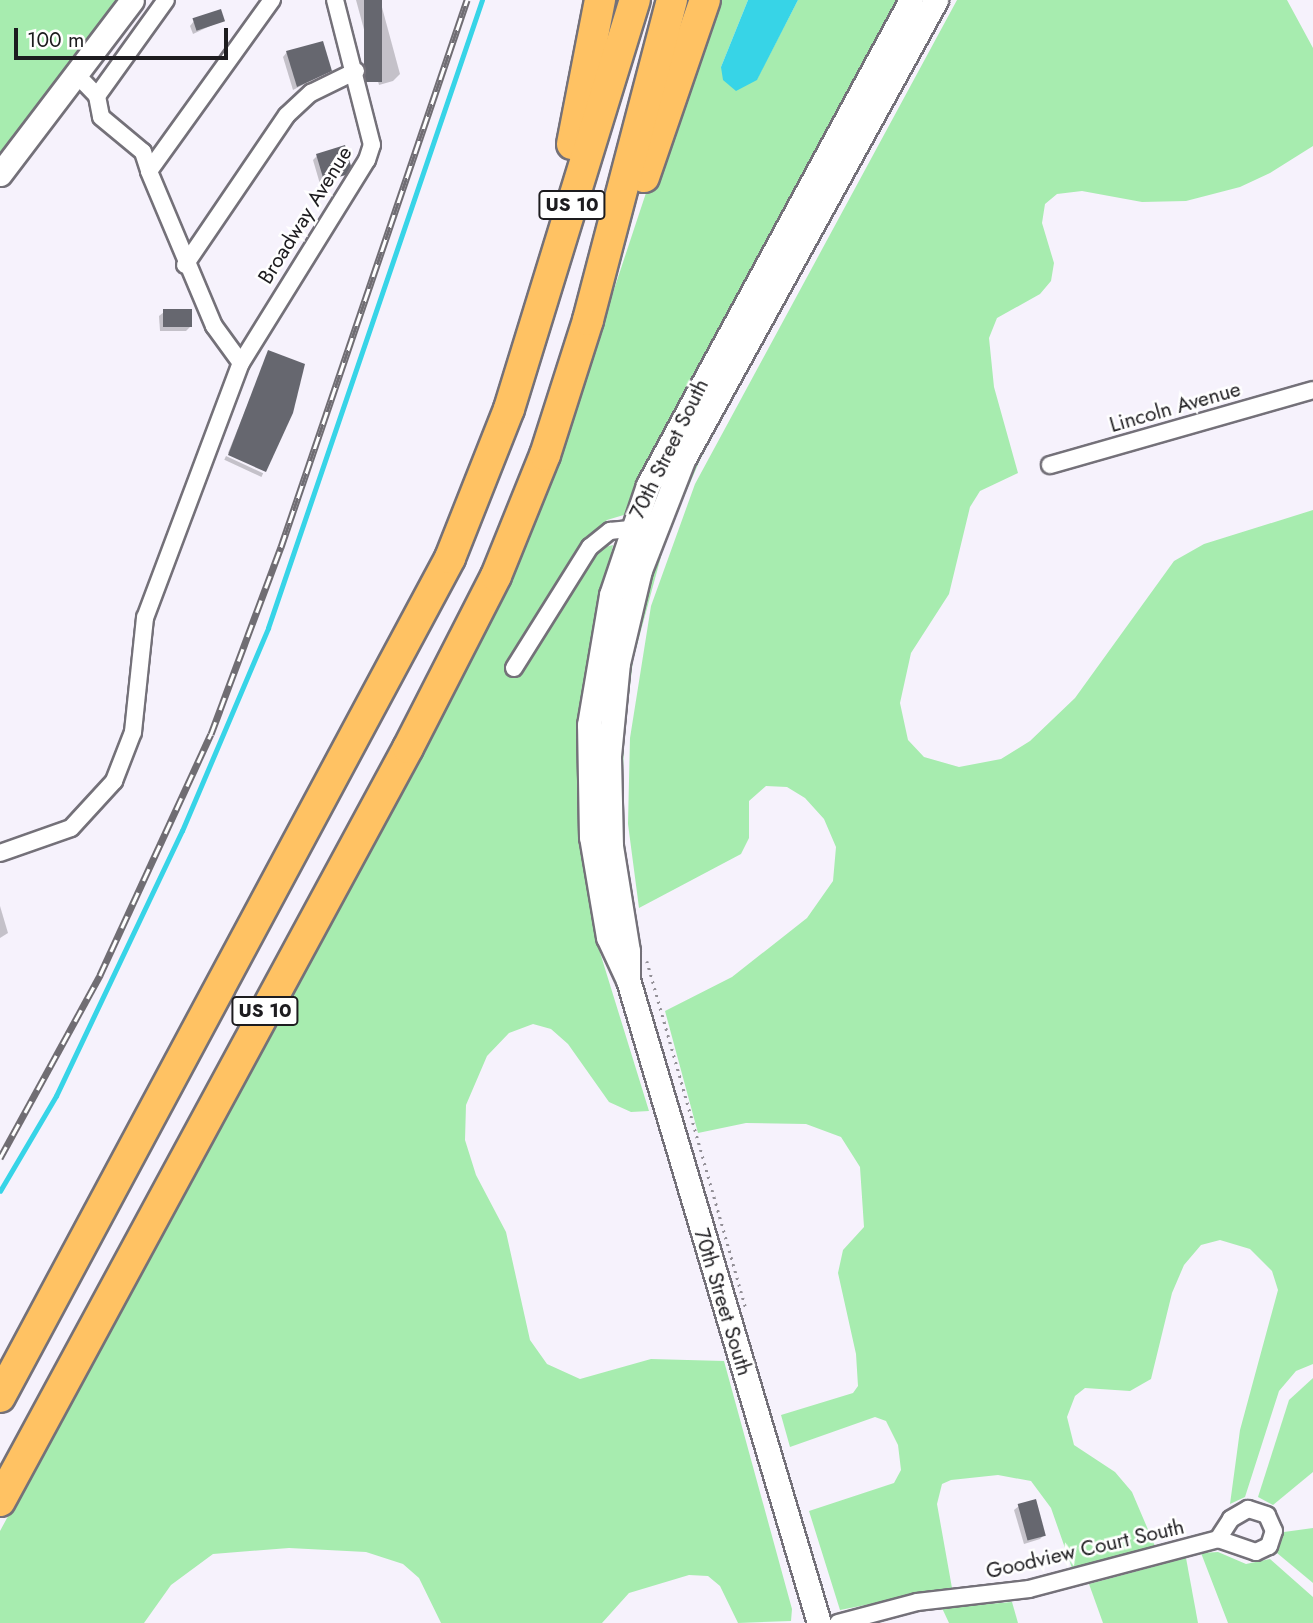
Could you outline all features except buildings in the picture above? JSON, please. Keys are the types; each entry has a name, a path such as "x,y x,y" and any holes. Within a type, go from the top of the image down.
{"highway":[{"path":"509,409 578,117 600,0"},
{"name":"US 10","path":"0,1397 421,618 463,530 509,409 635,0"},
{"name":"US 10","path":"0,1501 469,633 541,467 588,320 672,0"},
{"path":"588,320 615,263 705,0"}],"main road":[{"path":"0,174 132,0"},
{"name":"70th Street South","path":"819,1623 628,980 613,956 600,895 588,754 597,658 630,529 665,449 911,0"},
{"name":"70th Street South","path":"628,980 628,951 611,846 609,756 618,663 640,570 683,460 936,0"}],"street":[{"path":"97,96 166,0"},
{"path":"149,171 272,0"},
{"name":"Broadway Avenue","path":"0,853 71,828 114,781 133,732 145,618 241,363 367,160 372,138 335,0"},
{"path":"185,265 287,115 312,93 356,71"},
{"path":"75,73 97,96 101,117 143,152 185,265 214,326 241,363"},
{"name":"Lincoln Avenue","path":"1050,465 1313,390"},
{"path":"514,668 590,548 610,531 630,529"},
{"name":"Goodview Court South","path":"838,1623 917,1602 1029,1589 1218,1539"}],"path":[{"path":"645,952 750,1320"}],"green space":[{"path":"0,0 131,0 0,153"},
{"path":"710,0 748,0 721,67 757,79 798,0 902,0 627,514 607,520 586,542 563,596 598,549 613,545 582,690 579,821 598,946 649,1111 631,1112 609,1102 568,1044 551,1029 533,1024 509,1033 487,1056 466,1105 465,1140 476,1175 506,1232 530,1340 547,1364 580,1379 651,1359 724,1361 792,1609 791,1621 738,1623 720,1586 708,1576 689,1575 629,1593 602,1623 441,1623 419,1578 403,1564 366,1552 289,1548 213,1554 171,1585 144,1623 0,1623 0,1531 468,667 517,564 572,416"},
{"path":"945,0 950,0 700,460 666,538 633,660 624,738 622,817 618,789 625,676 643,594 687,473"},
{"path":"957,0 1287,0 1313,48 1313,146 1270,173 1240,187 1186,201 1142,202 1082,191 1057,194 1045,204 1042,223 1054,263 1051,281 1040,294 997,318 989,338 994,387 1018,473 980,491 970,507 949,594 911,653 900,703 908,740 924,757 959,767 1001,759 1030,741 1075,698 1174,561 1204,544 1313,510 1313,1364 1296,1371 1279,1391 1245,1497 1230,1504 1240,1430 1278,1290 1272,1271 1250,1249 1220,1240 1201,1245 1184,1265 1172,1293 1151,1379 1130,1391 1085,1388 1075,1396 1067,1417 1074,1445 1115,1472 1132,1492 1155,1546 1072,1568 1051,1508 1031,1481 998,1475 951,1480 942,1484 937,1504 952,1588 840,1610 809,1511 894,1483 901,1470 898,1445 886,1421 875,1417 790,1447 781,1415 853,1393 858,1386 856,1354 838,1273 843,1250 864,1227 860,1167 841,1137 806,1124 746,1123 698,1133 665,1011 732,977 807,918 833,881 836,847 824,819 805,798 787,787 766,786 749,801 749,838 741,854 639,908 628,824 630,738 651,606 695,484"},
{"path":"1313,1378 1313,1472 1273,1505 1258,1497 1289,1400"},
{"path":"1313,1528 1313,1583 1277,1553 1284,1532"},
{"path":"1218,1552 1246,1564 1270,1559 1313,1597 1313,1623 1228,1623 1201,1553"},
{"path":"1186,1558 1198,1623 1103,1623 1089,1584"},
{"path":"1012,1602 1018,1623 949,1623 942,1608"}],"water":[{"path":"748,0 798,0 757,80 736,91 723,80 721,67"}],"waterway":[{"path":"0,1191 56,1096 182,831 268,628 482,0"}],"railway":[{"path":"0,1158 100,975 211,734 281,547 467,0"}]}
